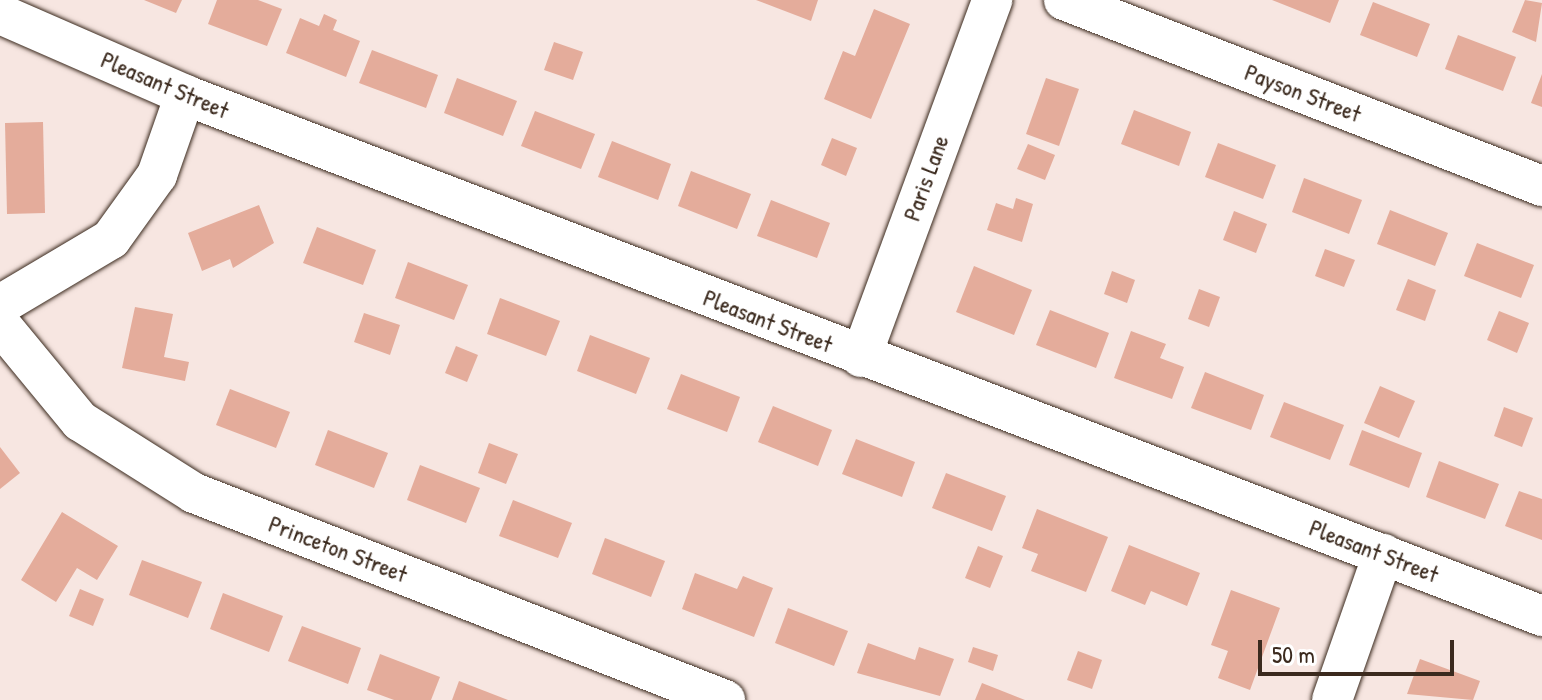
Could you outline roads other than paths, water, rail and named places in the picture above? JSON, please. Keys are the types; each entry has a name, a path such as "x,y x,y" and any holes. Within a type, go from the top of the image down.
{"street":[{"name":"Paris Lane","path":"861,357 992,0"},
{"name":"Payson Street","path":"1064,0 1542,186"},
{"name":"Pleasant Street","path":"0,14 185,95 1542,616"},
{"path":"0,305 111,239 157,175 185,95"},
{"name":"Princeton Street","path":"0,324 80,421 194,493 725,700"},
{"path":"1332,700 1383,554"}]}
